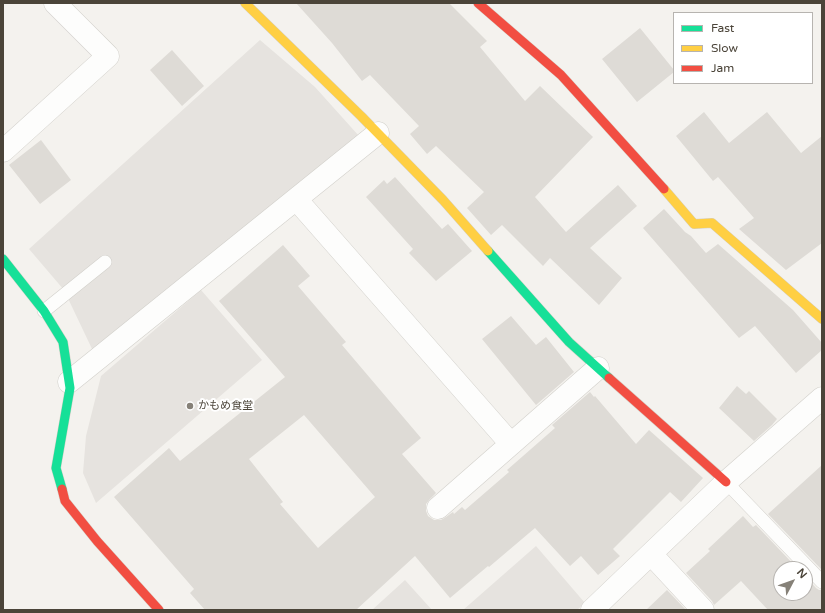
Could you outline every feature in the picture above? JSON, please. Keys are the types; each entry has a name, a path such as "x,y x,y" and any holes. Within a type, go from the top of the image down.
{"street":[{"path":"3,151 108,56 55,3"},
{"path":"245,3 361,116 443,200 569,342 726,482"},
{"path":"478,3 560,75 621,140 694,224 712,223 822,319"},
{"path":"69,382 378,133"},
{"path":"296,199 511,444"},
{"path":"3,259 44,311 63,342 70,388 56,468 65,500 97,541 159,610"},
{"path":"438,508 598,368"},
{"path":"592,610 726,482 822,398"},
{"path":"651,554 703,610"}],"lane":[{"path":"44,311 105,262"},
{"path":"726,482 822,582"}],"shaded area":[{"path":"260,40 315,87 359,136 93,351 64,290 29,249"},
{"path":"201,290 262,360 96,503 83,473 86,436 101,376"},
{"path":"536,546 585,603 577,610 463,610"},
{"path":"405,580 432,610 372,610"}],"building":[{"path":"296,3 449,3 487,41 480,47 525,101 540,86 593,137 535,197 566,232 618,185 637,206 590,248 622,278 599,305 550,258 543,266 502,225 491,235 467,208 484,192 436,146 427,154 410,134 419,126 370,75 362,81 332,43"},
{"path":"640,28 673,69 673,73 637,102 602,59"},
{"path":"172,50 204,86 182,106 150,70"},
{"path":"704,112 729,143 767,112 801,153 822,136 822,243 786,270 739,229 754,218 718,177 713,181 676,136"},
{"path":"41,140 71,180 40,204 9,165"},
{"path":"395,177 442,229 448,224 472,251 436,281 409,253 413,249 366,197 384,180 387,184"},
{"path":"664,209 706,253 718,244 793,310 822,343 822,350 796,373 755,326 739,338 643,228"},
{"path":"283,245 310,276 298,286 346,342 342,345 421,438 402,454 436,493 426,504 428,516 434,520 441,520 453,512 454,514 462,507 465,510 509,472 507,470 555,428 552,425 590,392 636,444 649,430 703,478 681,502 670,492 613,549 620,556 598,575 581,556 570,566 535,528 450,598 415,556 356,610 205,610 190,593 194,589 114,497 169,448 180,461 285,377 219,301","holes":["304,415 375,497 318,548 280,504 283,502 249,459"]},
{"path":"511,316 536,345 546,337 574,372 536,405 482,339"},
{"path":"737,386 746,394 749,391 777,419 754,441 719,408"},
{"path":"822,465 822,570 768,514"},
{"path":"743,516 753,527 756,525 790,561 773,561 773,601 813,601 813,585 819,590 822,590 822,610 768,610 741,581 714,605 686,573 710,551 708,549"},
{"path":"667,590 686,610 646,610"}],"traffic: fast":[{"path":"488,251 569,342 609,378"},
{"path":"3,259 44,311 63,342 70,388 56,468 62,489"}],"traffic: slow":[{"path":"245,3 361,116 443,200 488,251"},
{"path":"664,189 694,224 712,223 822,319"}],"traffic: jam":[{"path":"478,3 561,75 664,189"},
{"path":"609,378 726,482"},
{"path":"62,489 65,501 97,541 159,610"}],"place":[{"name":"かもめ食堂","path":"190,406"}]}
